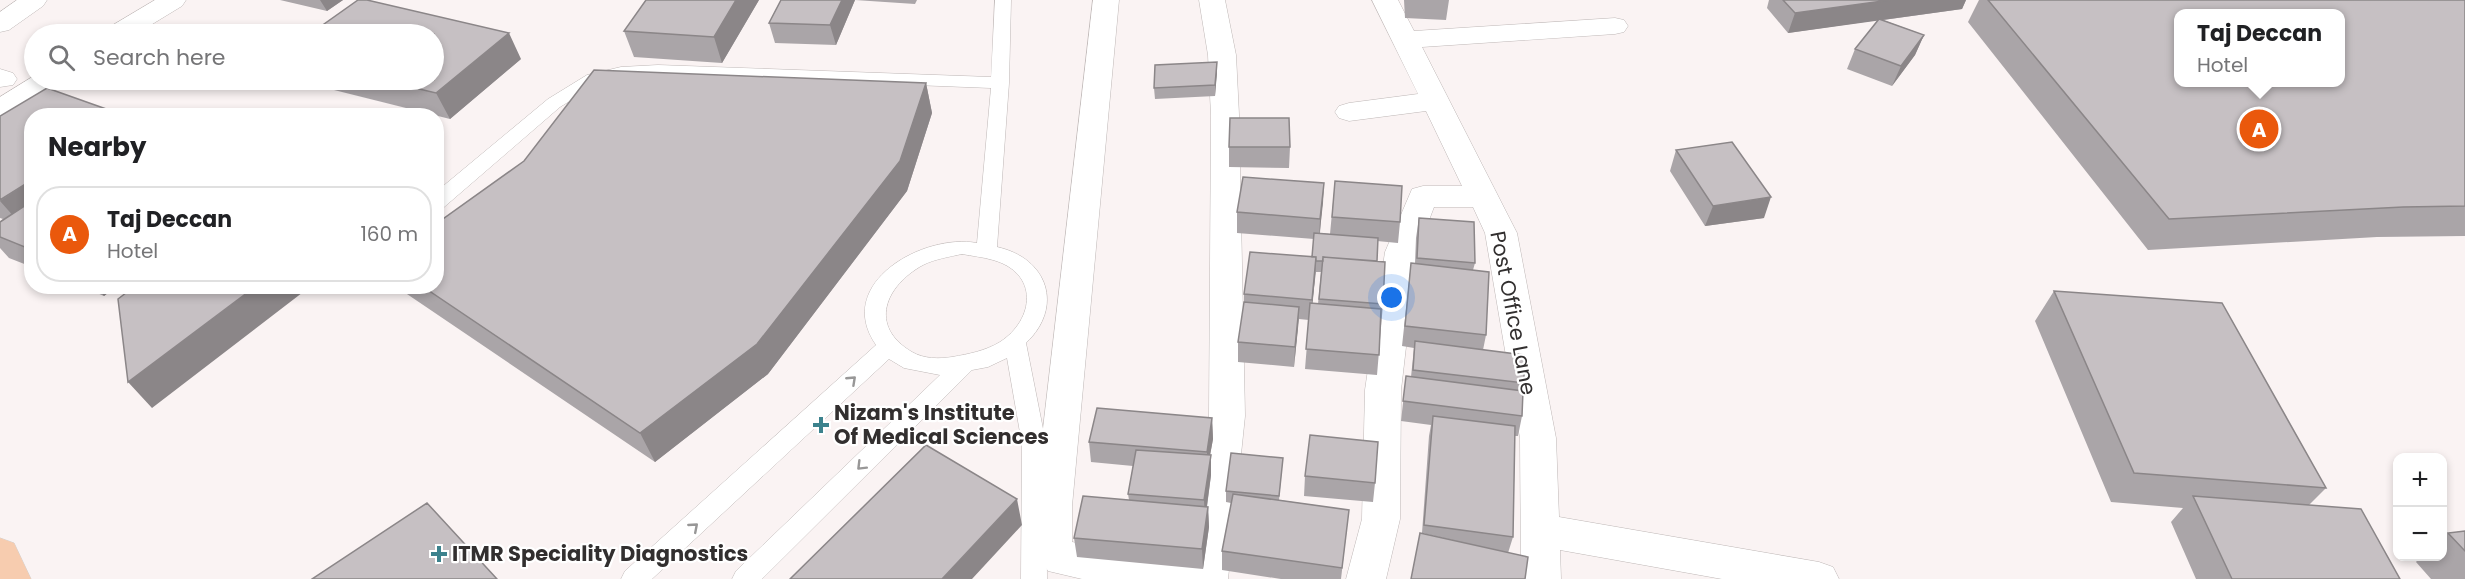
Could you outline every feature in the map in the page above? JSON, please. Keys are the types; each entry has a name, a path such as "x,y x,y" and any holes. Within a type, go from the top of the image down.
{"main road":[{"path":"0,555 11,579"}],"street":[{"path":"0,24 34,0"},
{"path":"134,24 173,0"},
{"path":"1106,0 1053,506 1053,546 1062,560 1191,579"},
{"path":"1208,579 1227,416 1225,115 1222,56 1212,0"},
{"name":"Post Office Lane","path":"1385,0 1501,233 1536,427 1541,579"},
{"path":"1403,40 1615,26"},
{"path":"0,110 31,90"},
{"path":"1348,111 1434,101"},
{"path":"1366,579 1381,519 1383,390 1401,252 1423,196 1482,197"},
{"path":"1540,530 1819,579"}],"lane":[{"path":"987,249 1000,83 1003,0"},
{"path":"444,196 554,103 593,79 621,72 658,70 1000,83"},
{"path":"962,247 987,249 1009,256 1026,268 1037,285 1039,304 1031,325 1015,343 991,357 963,366 934,366 908,360 888,347 876,331 874,312 880,293 893,276 913,261 936,252 962,247"},
{"path":"1015,343 1034,444 1034,579"},
{"path":"634,579 888,347"},
{"path":"745,579 963,366"}],"building":[{"path":"358,0 367,0 509,33 444,86 444,24 324,24"},
{"path":"646,0 736,0 714,37 624,31"},
{"path":"781,0 842,0 830,25 769,23"},
{"path":"1783,0 1890,0 1795,13"},
{"path":"1988,0 2465,0 2465,206 2169,219"},
{"path":"1879,19 1924,35 1901,66 1855,49"},
{"path":"1217,62 1215,85 1154,88 1155,65"},
{"path":"594,70 926,83 900,161 757,344 640,433 434,294 444,294 444,218 524,161"},
{"path":"44,90 53,90 103,108 24,108 24,185 0,200 0,116"},
{"path":"423,90 440,90 436,93"},
{"path":"1230,118 1289,118 1290,147 1229,147"},
{"path":"1732,142 1771,197 1713,206 1676,150"},
{"path":"1243,177 1324,183 1320,219 1237,212"},
{"path":"1335,181 1402,186 1400,222 1332,217"},
{"path":"24,206 24,247 0,237 0,222"},
{"path":"1419,218 1474,222 1475,263 1417,258"},
{"path":"1314,233 1378,238 1377,261 1323,257 1323,261 1316,261 1316,257 1312,257"},
{"path":"1250,252 1316,257 1312,300 1244,294"},
{"path":"1323,257 1385,262 1383,304 1319,299"},
{"path":"1411,263 1489,272 1486,335 1405,326"},
{"path":"2054,291 2222,303 2326,488 2134,473"},
{"path":"125,294 245,294 128,382 118,299"},
{"path":"1244,302 1299,307 1295,347 1238,342"},
{"path":"1310,303 1381,309 1379,355 1306,349"},
{"path":"1415,341 1524,355 1524,383 1413,370"},
{"path":"1406,376 1523,391 1522,416 1403,401"},
{"path":"1097,408 1212,418 1207,452 1089,442"},
{"path":"1433,416 1515,426 1513,537 1424,525"},
{"path":"1310,435 1378,442 1375,483 1305,476"},
{"path":"926,445 1017,499 942,579 790,579"},
{"path":"1136,450 1211,455 1204,500 1128,494"},
{"path":"1231,453 1283,458 1279,496 1226,491"},
{"path":"1233,494 1349,510 1342,568 1222,551"},
{"path":"1083,496 1208,507 1202,549 1074,538"},
{"path":"2193,496 2361,509 2400,579 2232,579"},
{"path":"427,503 497,579 312,579"},
{"path":"2465,531 2465,551 2448,533"},
{"path":"1420,533 1528,557 1525,579 1411,579"}],"place":[{"name":"Taj Deccan","path":"2259,129"},
{"name":"Nizam's Institute Of Medical Sciences","path":"821,425"},
{"name":"ITMR Speciality Diagnostics","path":"439,554"}]}
